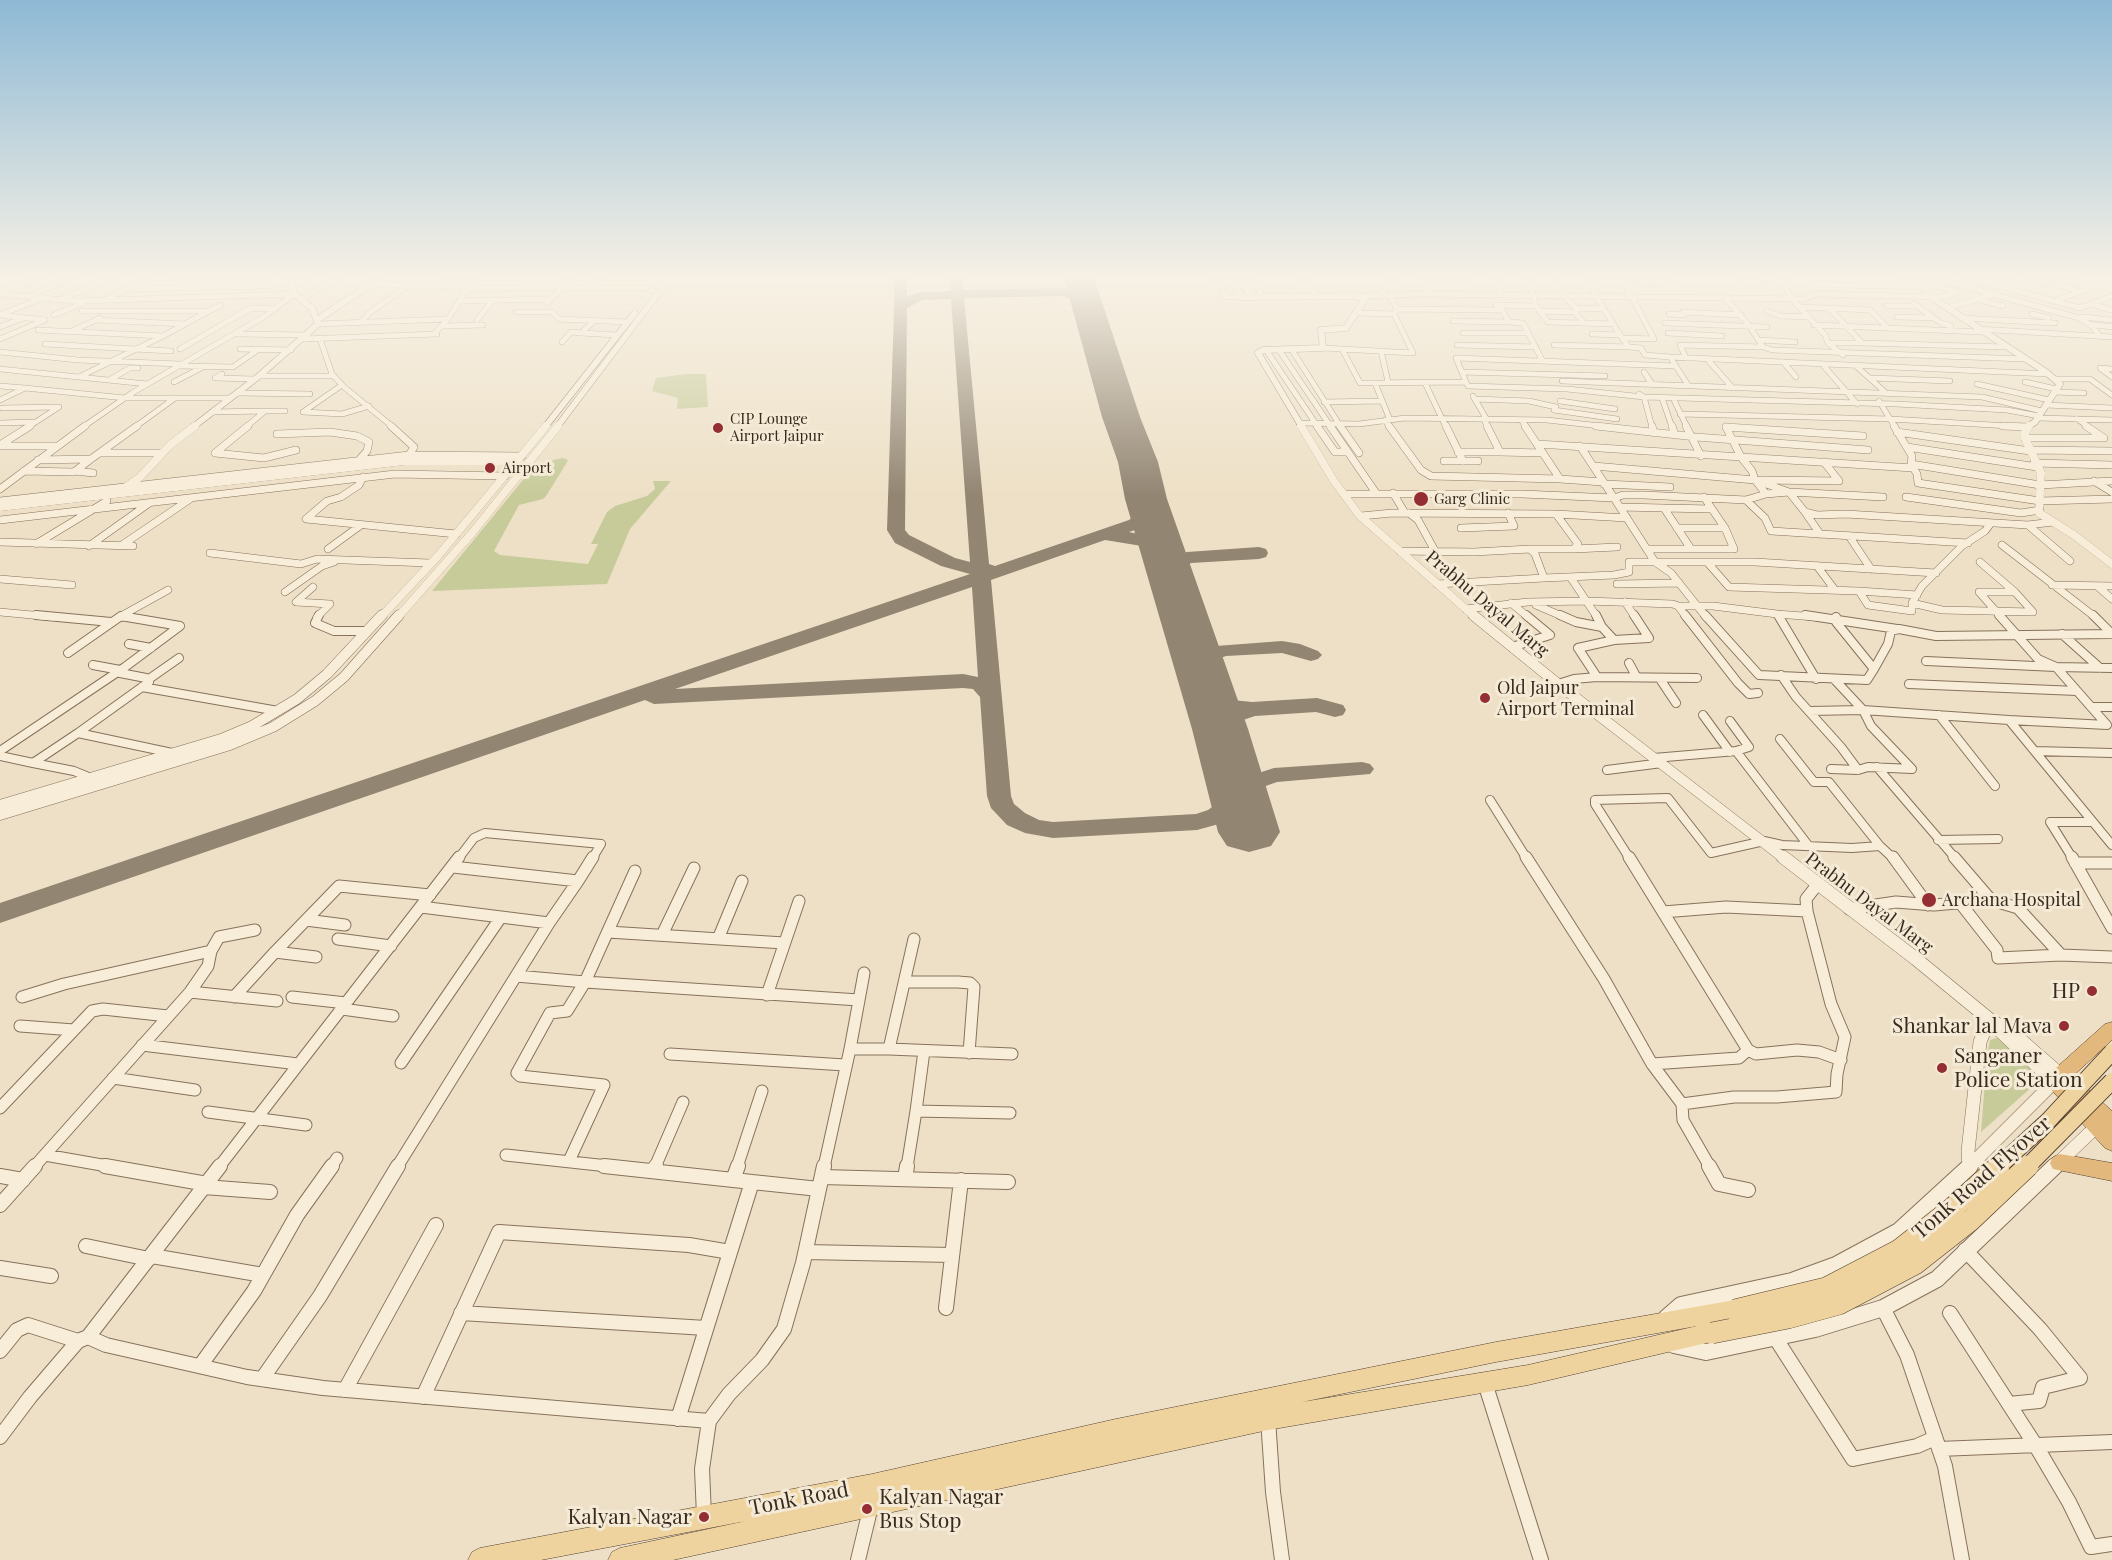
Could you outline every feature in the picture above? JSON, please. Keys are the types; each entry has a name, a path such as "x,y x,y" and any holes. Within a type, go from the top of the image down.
{"highway":[{"path":"2112,1029 2058,1079 2107,1119 2112,1142"},
{"path":"2060,1163 2112,1172"}],"main road":[{"name":"Tonk Road Flyover","path":"1661,1322 1735,1310 1826,1288 1899,1250 1954,1207 2040,1128 2112,1052"},
{"name":"Tonk Road Flyover","path":"1485,1383 1672,1344 1839,1304 1915,1264 1971,1220 2063,1133 2112,1081"},
{"name":"Tonk Road","path":"480,1560 872,1485 1116,1430 1496,1352 1661,1322"},
{"name":"Tonk Road","path":"633,1559 1268,1419 1485,1383"}],"street":[{"path":"21,354 29,351"},
{"path":"81,376 136,351"},
{"path":"148,363 171,351"},
{"path":"0,489 55,446 125,398 204,351"},
{"path":"0,352 114,362 233,367 256,351"},
{"path":"36,544 125,488 151,467 162,453 290,351"},
{"path":"323,351 327,364 342,385 414,447 409,455"},
{"path":"0,815 230,745 273,727 315,700 344,677 442,566 606,351"},
{"path":"0,799 91,778 221,739 252,726 297,699 327,674 429,565 519,465 611,351"},
{"name":"Prabhu Dayal Marg","path":"1264,351 1258,353 1299,423 1318,455 1361,516 1512,647 1817,885 1916,958 1989,1019 2006,1039 2058,1079"},
{"path":"1267,351 1335,452 1347,454"},
{"path":"1280,351 1376,494"},
{"path":"1292,351 1359,453"},
{"path":"1343,351 1360,383 1467,384 1568,389 1644,398 2007,410 2112,408"},
{"path":"1377,351 1413,353 1412,351"},
{"path":"1381,351 1388,382"},
{"path":"1538,351 1542,360"},
{"path":"1592,351 1607,379"},
{"path":"1643,351 1645,355 1670,357 2090,379 2112,395"},
{"path":"1683,351 1686,358"},
{"path":"1786,351 2025,359"},
{"path":"1838,351 1885,392"},
{"path":"2012,351 2060,384 2043,410 2027,427 2025,438 2041,473 2039,513 2112,564"},
{"path":"1670,357 1688,385"},
{"path":"49,363 59,358"},
{"path":"1500,452 1456,358 1676,366"},
{"path":"1707,358 1731,386"},
{"path":"1531,360 1539,373"},
{"path":"1741,360 1749,369"},
{"path":"1783,362 1796,377"},
{"path":"0,369 111,379 130,368 150,368 157,363"},
{"path":"1822,364 1857,404"},
{"path":"29,371 39,367"},
{"path":"174,382 204,367"},
{"path":"2112,369 2100,368 2112,377"},
{"path":"1462,372 1557,374 1626,383 1984,397 2077,419 2110,421"},
{"path":"1644,372 1652,384"},
{"path":"204,384 222,374"},
{"path":"1557,374 1568,389"},
{"path":"215,378 334,376"},
{"path":"1871,378 1948,378 1963,396"},
{"path":"1972,378 1984,397"},
{"path":"111,379 109,381 147,384"},
{"path":"1562,381 1607,379"},
{"path":"2025,382 2055,391 2084,393"},
{"path":"1374,383 1388,420 1421,470 1434,477 1456,475 1560,479 1670,487"},
{"path":"1425,383 1463,461"},
{"path":"1626,383 1644,398 1654,433"},
{"path":"1977,384 2043,410"},
{"path":"342,385 303,412 342,414 369,406"},
{"path":"1921,385 1930,394"},
{"path":"0,386 125,398 230,398"},
{"path":"0,400 25,388"},
{"path":"1547,420 1568,389"},
{"path":"1873,392 1912,456 1912,466 1918,483 2040,505 2112,499"},
{"path":"2,443 59,407 76,393"},
{"path":"237,393 310,394"},
{"path":"1612,394 1620,429"},
{"path":"74,472 176,398"},
{"path":"1662,398 1675,435"},
{"path":"1673,398 1701,456"},
{"path":"1475,399 1528,401 1617,419"},
{"path":"1324,402 1382,401"},
{"path":"1748,401 1759,417"},
{"path":"1556,406 1615,409"},
{"path":"2,408 59,407"},
{"path":"265,411 215,453 264,458 296,450"},
{"path":"213,412 285,411"},
{"path":"1680,414 1890,418 2027,427"},
{"path":"1299,423 1442,419 1547,420 1675,435 1868,450"},
{"path":"2025,438 2104,438 2077,419"},
{"path":"1522,421 1560,479"},
{"path":"1934,421 1940,438"},
{"path":"0,423 35,423"},
{"path":"1766,494 1755,480 1726,427 1862,433 1873,465"},
{"path":"277,434 330,432 357,436 369,442 367,451 359,460"},
{"path":"1897,432 2030,450 2112,451"},
{"path":"2,443 55,446"},
{"path":"1538,444 1701,456 1912,466 2040,484 2112,480"},
{"path":"1580,446 1656,562 1671,573 1759,675 1867,680 1888,644 1891,631 1899,629"},
{"path":"1907,447 2036,465 2112,465"},
{"path":"1458,452 1543,453"},
{"path":"100,453 162,453"},
{"path":"1318,455 1347,454"},
{"path":"0,501 409,455 519,465"},
{"path":"38,460 91,459"},
{"path":"0,507 405,461 519,465"},
{"path":"1462,494 1456,475 1444,461 1478,461"},
{"path":"1594,466 1755,480 1839,481 1824,462"},
{"path":"0,520 363,477 519,465"},
{"path":"0,513 400,467 519,465"},
{"path":"24,471 93,473"},
{"path":"363,477 359,485 327,501 306,519 456,534"},
{"path":"1755,480 1789,492 1820,534"},
{"path":"1806,480 1816,494"},
{"path":"2094,481 2112,492"},
{"path":"1344,494 1614,498 1623,495 1746,500 1766,494 1789,492 1883,497"},
{"path":"1393,493 1407,513 1419,520 1435,551"},
{"path":"1906,496 2021,513 2040,505"},
{"path":"1647,549 1734,549 1725,528 1704,497"},
{"path":"120,547 191,498"},
{"path":"1746,500 1765,518 1771,531 1968,543"},
{"path":"89,546 150,503"},
{"path":"1620,507 1712,509"},
{"path":"1664,508 1691,549"},
{"path":"1805,512 2028,525 2054,522"},
{"path":"1361,516 1407,513 1508,513 1627,518"},
{"path":"1461,528 1514,526 1508,513"},
{"path":"1556,514 1578,544 1574,549"},
{"path":"1868,605 1912,611 1912,603 1922,586 1968,543 1985,531 1991,523"},
{"path":"328,549 361,525"},
{"path":"2028,525 2070,561"},
{"path":"1677,528 1725,528"},
{"path":"1849,536 1871,569"},
{"path":"0,542 133,546"},
{"path":"2002,545 2098,619 2112,634"},
{"path":"1400,551 1617,547"},
{"path":"1530,549 1535,554 1544,578"},
{"path":"210,553 301,564 317,559 442,566"},
{"path":"285,592 322,566 343,560"},
{"path":"1437,584 1610,576 1629,572 1629,562 1720,560 1936,573"},
{"path":"1707,562 1729,587 1917,595"},
{"path":"1912,603 1942,610 2033,612 2015,592 1980,562"},
{"path":"1817,566 1835,590"},
{"path":"1597,676 1574,649 1614,640 1649,638 1610,576"},
{"path":"1571,578 1602,627 1614,640"},
{"path":"0,579 72,585"},
{"path":"1617,584 1678,583"},
{"path":"2052,585 2112,586"},
{"path":"2097,585 2112,599"},
{"path":"314,587 296,602 330,604 315,619 315,623 334,631 384,632"},
{"path":"68,653 111,622 168,590"},
{"path":"1859,591 1872,614"},
{"path":"2015,592 1979,592 2038,659 2056,667 2109,727"},
{"path":"1466,609 1528,602 1628,602 1678,606 1697,605 1803,615 1936,636 2112,634"},
{"path":"1528,602 1576,622 1602,627"},
{"path":"1512,603 1550,635 1512,647"},
{"path":"1678,606 1738,683 1749,694 1758,693"},
{"path":"0,612 111,622"},
{"path":"1777,614 1816,679"},
{"path":"0,751 180,626 121,616"},
{"path":"1836,619 1874,669"},
{"path":"2062,634 2100,668"},
{"path":"129,644 151,648"},
{"path":"33,763 142,687 149,679 179,658"},
{"path":"1926,661 2112,668"},
{"path":"1629,663 1636,676"},
{"path":"93,665 149,679"},
{"path":"1781,675 1858,770"},
{"path":"1558,684 1597,676 1655,676 1660,679 1676,702"},
{"path":"1660,679 1697,678"},
{"path":"1831,769 1858,770 1877,767 1912,769 1871,726 1863,710 1834,679"},
{"path":"1909,684 2077,691"},
{"path":"142,687 278,711"},
{"path":"2091,707 2112,706"},
{"path":"1809,711 1863,710 2109,727"},
{"path":"1703,715 1808,845"},
{"path":"1939,715 1995,786"},
{"path":"2009,720 2112,845"},
{"path":"1607,770 1658,760 1733,752 1749,747 1730,721"},
{"path":"78,733 172,753"},
{"path":"1780,739 1814,782 1829,782 1880,846 1897,861 1928,905"},
{"path":"2035,751 2112,753"},
{"path":"0,756 74,771 91,778"},
{"path":"1877,767 1991,900"},
{"path":"1841,1060 1819,1052 1797,1050 1756,1054 1748,1050 1601,817 1595,800 1668,798 1711,853 1764,842 1852,848 1880,846"},
{"path":"1490,800 1604,979 1652,1064 1682,1104 1683,1120 1719,1184 1748,1190"},
{"path":"2093,822 2050,822 2112,928"},
{"path":"0,1437 150,1258 474,838 485,833 601,844 422,1125 320,1296 262,1379"},
{"path":"1938,840 1998,839"},
{"path":"2075,863 2112,863"},
{"path":"453,867 578,881"},
{"path":"662,935 694,868"},
{"path":"568,1161 604,1085 517,1075 550,1013 567,1011 585,982 635,871"},
{"path":"718,939 742,881"},
{"path":"1682,1104 1734,1097 1777,1097 1836,1092 1836,1074 1845,1037 1831,1004 1807,910 1806,899 1817,885"},
{"path":"234,997 339,886 430,896"},
{"path":"1850,909 1896,902 1928,905 1991,900 2018,908 2061,955"},
{"path":"767,995 799,901"},
{"path":"1961,904 1997,950 1998,958 2061,955 2112,957"},
{"path":"421,907 549,923"},
{"path":"1663,912 1726,907 1807,910"},
{"path":"401,1063 501,917"},
{"path":"306,920 345,925"},
{"path":"0,1205 190,992 208,966 211,951 219,937 255,930"},
{"path":"608,932 784,943"},
{"path":"338,939 391,946"},
{"path":"889,1049 915,939"},
{"path":"22,997 64,984 211,951"},
{"path":"275,952 316,957"},
{"path":"705,1517 702,1469 709,1421 729,1394 762,1360 784,1329 806,1252 864,973"},
{"path":"516,976 859,1000"},
{"path":"905,982 958,982 970,983 974,987 969,1053"},
{"path":"190,992 277,1001"},
{"path":"292,997 393,1016"},
{"path":"0,1108 92,1011 103,1009 168,1016"},
{"path":"1969,1167 1968,1151 1980,1042 1989,1019"},
{"path":"20,1026 74,1030"},
{"path":"142,1045 298,1064"},
{"path":"850,1049 1012,1054"},
{"path":"1652,1064 1739,1058 1748,1050"},
{"path":"905,1179 924,1051"},
{"path":"670,1054 845,1065"},
{"path":"112,1078 195,1090"},
{"path":"1661,1322 1681,1305 1792,1281 1864,1251 1899,1231 1969,1167 2058,1079"},
{"path":"732,1180 762,1091"},
{"path":"654,1170 683,1102"},
{"path":"915,1111 1010,1113"},
{"path":"208,1113 306,1125"},
{"path":"1672,1344 1706,1352 1815,1329 1883,1308 1936,1279 1965,1250 2004,1218 2107,1119"},
{"path":"45,1155 206,1186 270,1192"},
{"path":"506,1155 752,1182 821,1183 905,1179 1008,1182"},
{"path":"200,1366 263,1275 297,1215 336,1158"},
{"path":"0,1176 23,1180"},
{"path":"946,1308 961,1180"},
{"path":"678,1419 752,1182"},
{"path":"345,1390 436,1225"},
{"path":"423,1397 498,1232 689,1245 730,1252"},
{"path":"86,1246 263,1275"},
{"path":"1965,1250 2040,1329 2080,1378 2043,1387 2039,1401 2009,1404"},
{"path":"806,1252 951,1255"},
{"path":"0,1268 51,1276"},
{"path":"1883,1308 1907,1355 1945,1466 1962,1560"},
{"path":"461,1313 706,1328"},
{"path":"1950,1313 2036,1446 2069,1502 2091,1547 2112,1544"},
{"path":"0,1351 17,1330 28,1325 106,1345 262,1379 345,1390 709,1421"},
{"path":"1778,1342 1853,1460 1937,1444 2036,1446 2047,1443 2076,1445 2112,1442"},
{"path":"1485,1383 1541,1560"},
{"path":"1268,1419 1273,1492 1282,1560"},
{"path":"858,1560 871,1506"}],"green space":[{"path":"706,374 708,407 677,409 678,398 652,391 656,378"},
{"path":"563,458 568,460 546,496 543,499 519,505 494,551 500,555 588,564 598,544 591,544 607,512 615,506 647,496 655,489 653,481 671,481 630,529 607,584 432,591 536,464 551,463 553,460"},
{"path":"2000,1037 2040,1073 2041,1079 1981,1132 1990,1040"}],"taxiway":[{"path":"900,351 896,530 902,539 948,562 980,569"},
{"path":"962,351 980,569"},
{"path":"981,577 1135,524 1147,514 1146,499"},
{"path":"1110,536 1148,542 1164,553 1168,563"},
{"path":"1170,575 1172,566 1187,558 1259,553"},
{"path":"980,569 989,570"},
{"path":"980,569 981,577"},
{"path":"0,913 981,577"},
{"path":"981,577 999,796 1003,808 1016,819 1034,827 1053,830 1197,822 1217,816 1229,807 1236,796 1237,788 1232,770"},
{"path":"1199,666 1208,656 1223,650 1282,647 1293,648 1311,655"},
{"path":"654,697 963,681 980,684 990,696"},
{"path":"1208,696 1227,706 1252,709"},
{"path":"1252,709 1317,705 1335,710"},
{"path":"1220,729 1232,716 1252,709"},
{"path":"1240,799 1251,783 1274,775 1362,769"}],"runway":[{"path":"1101,351 1121,417 1138,462 1146,499 1220,729 1249,832"}],"place":[{"name":"CIP Lounge Airport Jaipur","path":"718,428"},
{"name":"Airport","path":"490,468"},
{"name":"Garg Clinic","path":"1421,499"},
{"name":"Old Jaipur Airport Terminal","path":"1485,698"},
{"name":"Archana Hospital","path":"1929,900"},
{"name":"HP","path":"2092,991"},
{"name":"Shankar lal Mava","path":"2064,1026"},
{"name":"Sanganer Police Station","path":"1942,1068"},
{"name":"Kalyan Nagar Bus Stop","path":"867,1509"},
{"name":"Kalyan Nagar","path":"704,1517"}]}
